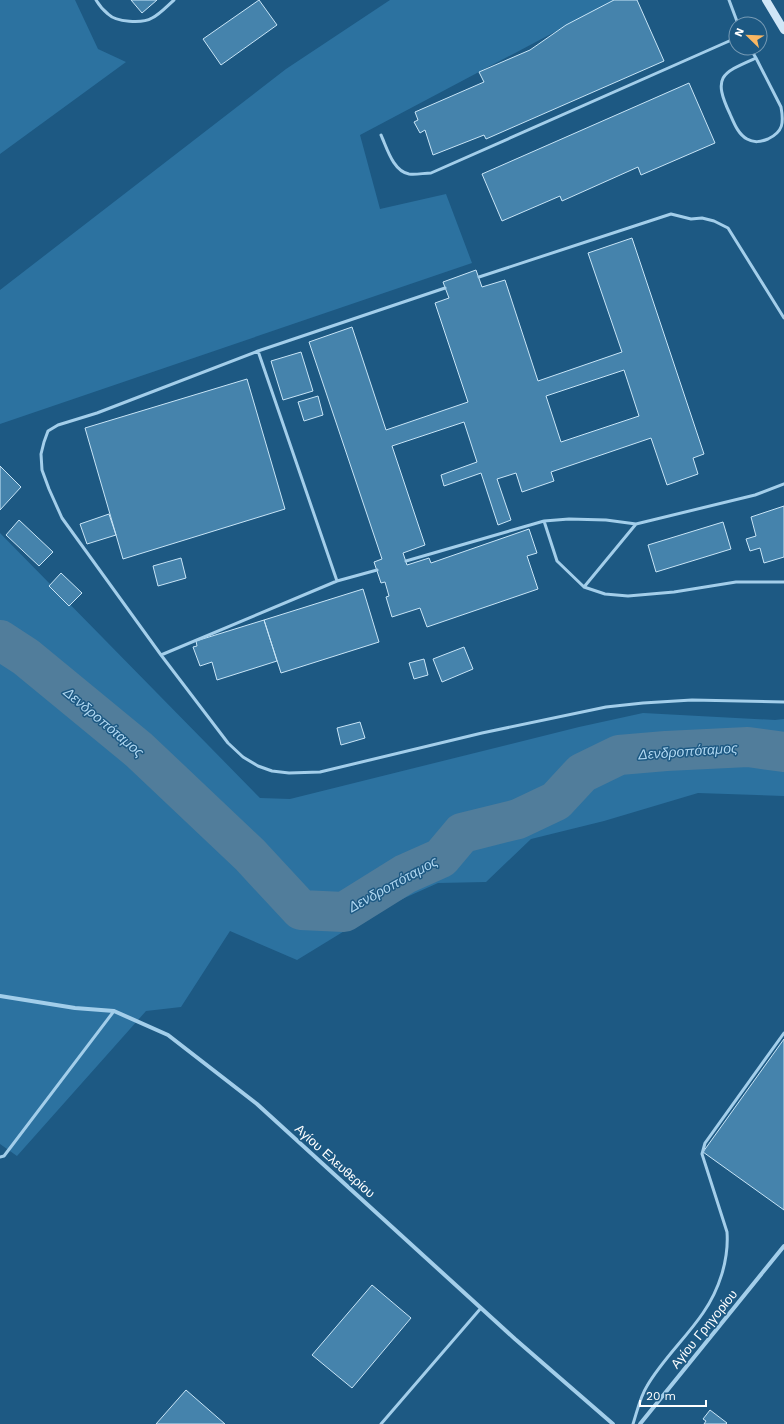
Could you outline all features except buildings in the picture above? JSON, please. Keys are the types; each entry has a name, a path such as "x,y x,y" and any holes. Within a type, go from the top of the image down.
{"street":[{"path":"766,0 784,30"},
{"name":"Αγίου Ελευθερίου","path":"0,996 74,1008 114,1011 168,1035 258,1104 481,1308 613,1424"},
{"name":"Αγίου Γρηγορίου","path":"640,1424 784,1246"}],"lane":[{"path":"96,0 108,15 112,17 121,20 139,21 152,18 174,0"},
{"path":"729,0 735,16"},
{"path":"381,135 393,161 403,172 410,174 431,173 728,42"},
{"path":"756,58 784,114 781,128 777,134 761,142 754,142 741,135 726,105 721,91 721,84 728,71 756,58"},
{"path":"479,277 671,214 691,219 702,218 714,221 728,228 784,318"},
{"path":"446,288 258,351 97,413 58,425 48,431 41,454 42,470 62,518 161,655 228,743 243,757 258,766 272,771 289,773 320,772 497,730 606,707 692,700 784,702"},
{"path":"258,351 337,581"},
{"path":"406,561 544,521 570,519 606,520 636,524 755,495 784,484"},
{"path":"544,521 557,561 584,587 605,594 628,596 674,592 736,582 784,582"},
{"path":"584,587 636,524"},
{"path":"161,655 337,581 377,570"},
{"path":"0,1157 4,1156 114,1011"},
{"path":"633,1424 647,1385 673,1349 703,1313 718,1285 724,1265 728,1245 727,1232 702,1154 704,1143 784,1033"},
{"path":"381,1424 481,1308"}],"shaded area":[{"path":"0,0 75,0 98,49 126,62 0,154"},
{"path":"390,0 615,0 360,135 380,209 446,194 472,263 0,424 0,290 286,69"},
{"path":"0,533 260,798 290,799 579,727 643,713 775,720 784,719 784,796 698,793 604,821 531,839 486,882 438,883 382,908 297,960 230,931 181,1007 146,1011 17,1156 0,1144"}],"waterway":[{"name":"Δενδροπόταμος","path":"0,640 26,657 139,750 250,855 301,910 344,912 405,874 441,858 462,833 518,819 556,801 582,773 619,755 748,747 784,752"}]}
